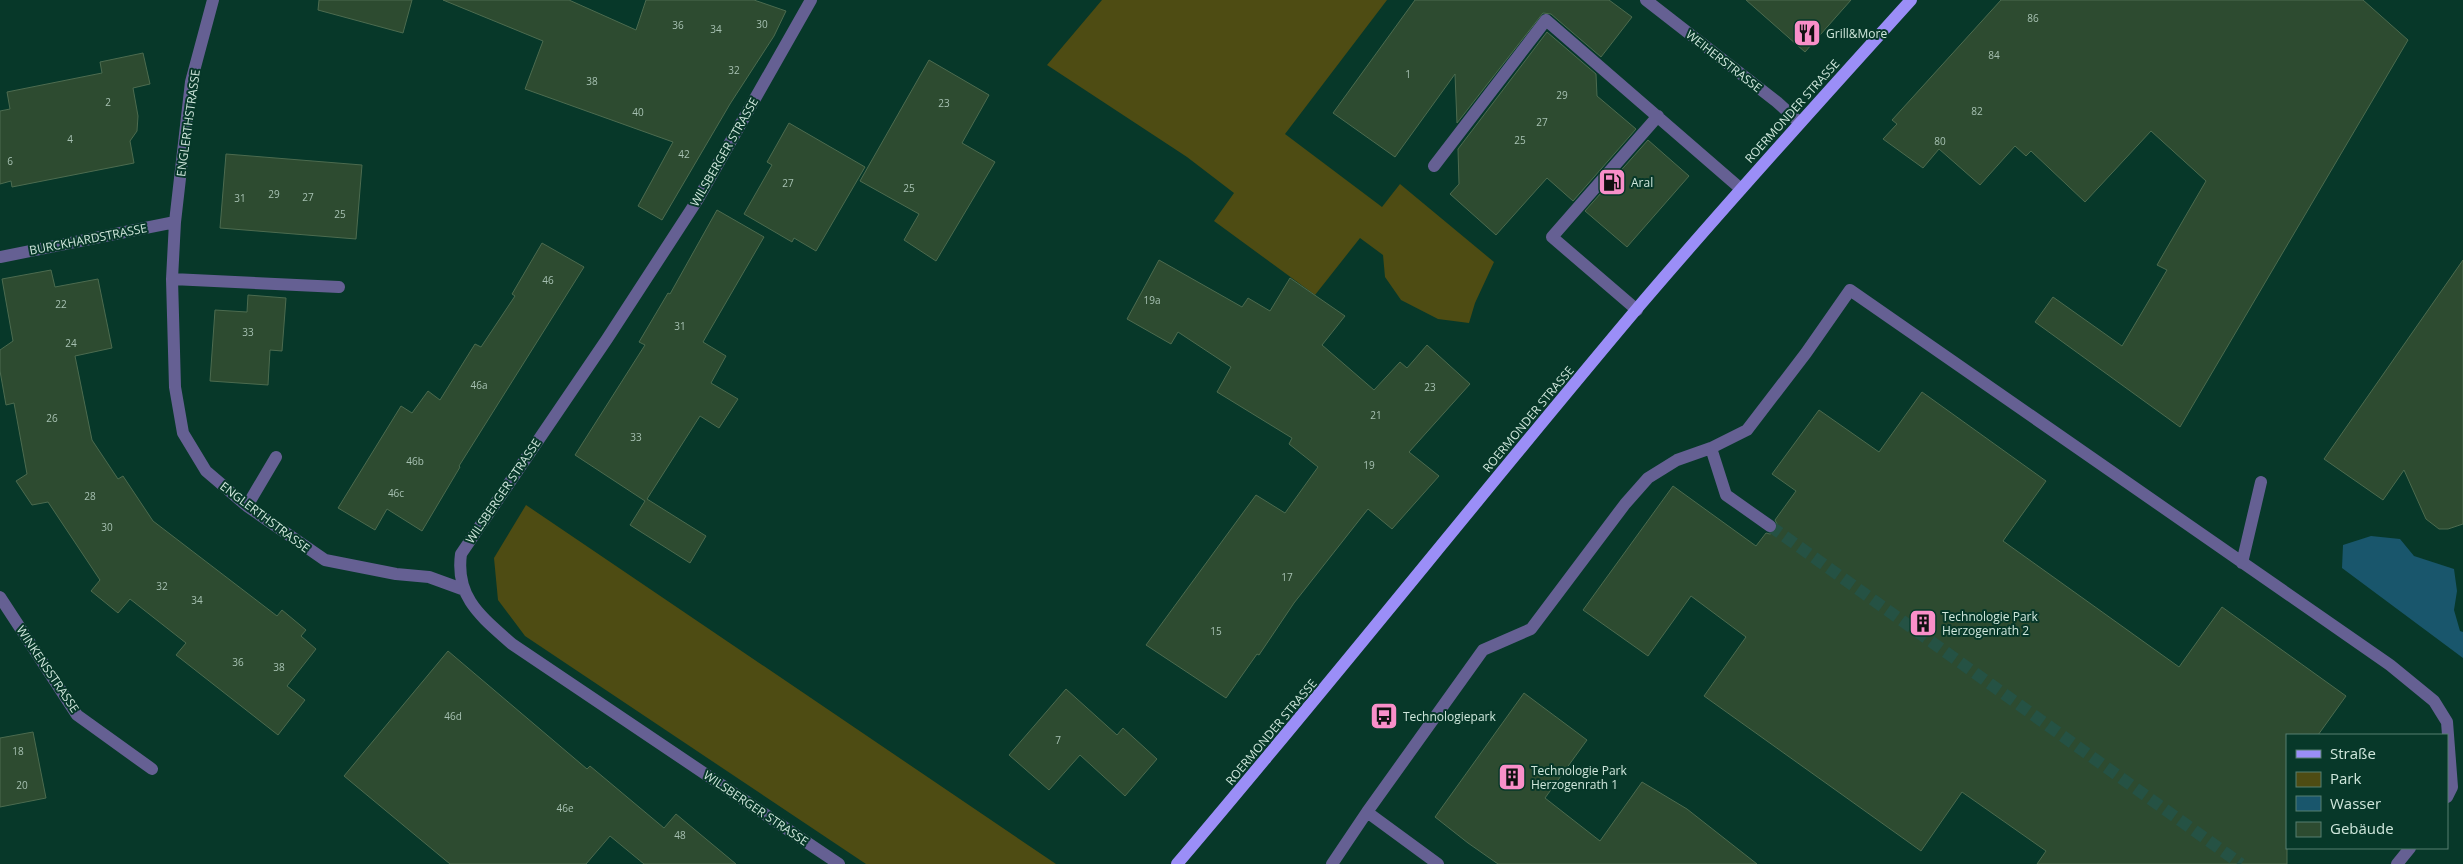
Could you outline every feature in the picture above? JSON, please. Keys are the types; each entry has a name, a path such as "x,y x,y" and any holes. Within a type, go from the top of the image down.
{"main road":[{"name":"ROERMONDER STRASSE","path":"1177,864 1352,657 1637,310 1741,189 1911,0"}],"street":[{"name":"ENGLERTHSTRASSE","path":"213,0 191,82 172,279 175,387 183,433 206,471 247,506 325,560 396,574 429,576 462,589"},
{"name":"WILSBERGER STRASSE","path":"811,0 698,200 607,339 461,554 458,571 462,589 478,613 512,644 839,864"},
{"name":"WEIHERSTRASSE","path":"1646,0 1777,102 1800,123"},
{"path":"1434,166 1546,20 1741,189"},
{"path":"1637,310 1552,237 1658,116"},
{"name":"BURCKHARDSTRASSE","path":"0,257 176,222"},
{"path":"172,279 339,287"},
{"path":"1332,864 1483,650 1531,629 1625,504 1648,478 1677,460 1711,448 1747,430 1806,353 1850,290 2390,665 2434,700 2446,722 2447,734"},
{"path":"1711,448 1726,495 1770,526"},
{"path":"247,506 276,457"},
{"path":"2242,564 2261,482"},
{"name":"WINKENSSTRASSE","path":"0,598 77,715 152,769"},
{"path":"2448,739 2454,791"},
{"path":"1367,812 1438,864"},
{"path":"2397,864 2409,849"}],"green space":[{"path":"1102,0 1387,0 1285,134 1382,207 1400,184 1494,262 1475,303 1469,323 1438,319 1401,300 1385,277 1383,255 1360,238 1315,295 1214,221 1234,193 1187,157 1047,65"},
{"path":"526,505 1056,864 866,864 525,636 498,600 494,558"}],"water":[{"path":"2371,536 2400,539 2414,556 2454,569 2457,591 2454,610 2460,631 2463,632 2463,658 2342,568 2343,545"}],"building":[{"path":"319,0 412,0 403,33 318,10"},
{"path":"443,0 569,0 636,30 646,0 754,0 786,11 774,36 730,104 662,220 638,206 673,142 525,89 543,41"},
{"path":"1415,0 1609,0 1632,17 1601,57 1551,14 1543,13 1457,123 1455,74 1395,157 1333,113"},
{"path":"1746,0 1851,0 1805,52"},
{"path":"2001,0 2363,0 2408,40 2180,427 2035,322 2053,297 2122,346 2167,270 2157,265 2206,181 2151,131 2085,202 2031,151 2026,156 2015,146 1980,185 1939,149 1923,168 1883,139 1897,124 1892,120"},
{"path":"1547,32 1596,74 1597,96 1636,129 1573,201 1547,178 1496,235 1450,194 1459,184 1458,149"},
{"path":"143,53 150,84 133,88 138,116 137,131 130,141 134,163 12,187 11,181 0,184 0,111 10,109 7,92 102,73 100,62"},
{"path":"929,60 989,95 962,143 995,162 936,261 904,240 919,214 860,181"},
{"path":"789,123 865,167 816,251 794,238 792,242 744,214 772,165 767,162"},
{"path":"1648,140 1689,176 1627,247 1585,211"},
{"path":"226,154 362,165 356,239 220,228"},
{"path":"717,210 764,237 703,342 726,356 711,383 738,399 719,428 700,416 647,499 706,536 690,563 630,525 645,501 575,455 645,345 639,342 668,293 670,294"},
{"path":"542,243 584,267 459,466 422,531 387,509 375,530 338,508 401,406 412,413 428,391 440,400 475,344 481,347 515,296 512,294"},
{"path":"1159,260 1242,307 1248,298 1270,311 1290,278 1345,316 1322,345 1374,390 1400,362 1407,368 1427,345 1470,384 1409,452 1439,476 1392,529 1368,509 1294,603 1259,655 1257,654 1226,698 1146,645 1256,495 1285,513 1318,467 1289,444 1292,438 1217,392 1231,367 1178,332 1171,344 1127,319"},
{"path":"2463,260 2463,524 2448,529 2439,529 2426,519 2404,470 2383,500 2324,459"},
{"path":"51,270 55,287 98,279 112,348 75,356 92,440 118,479 123,476 153,521 277,616 282,610 306,630 301,636 316,649 287,686 305,700 278,735 176,655 186,643 130,599 118,613 91,591 100,580 48,502 32,505 16,481 27,474 14,403 6,405 0,371 0,350 13,341 2,279"},
{"path":"248,295 286,298 282,351 270,350 268,385 210,381 215,310 247,312"},
{"name":"Technologie Park Herzogenrath 2","path":"1922,392 2046,481 2003,541 2179,667 2222,607 2346,696 2319,734 2286,734 2287,864 2037,864 2046,851 1962,792 1921,851 1704,696 1746,637 1691,596 1648,656 1583,610 1673,486 1756,546 1766,533 1770,534 1776,531 1778,526 1775,520 1796,491 1772,474 1819,410 1879,452"},
{"path":"448,651 587,769 590,766 664,828 676,814 736,864 644,864 610,836 586,864 450,864 344,776"},
{"path":"1066,689 1117,735 1123,728 1157,759 1125,796 1080,755 1049,790 1009,755"},
{"name":"Technologie Park Herzogenrath 1","path":"1524,693 1587,740 1545,798 1600,841 1642,782 1687,809 1757,864 1498,864 1468,843 1435,817"},
{"path":"33,732 46,798 0,807 0,738"}],"tunnel":[{"path":"1770,526 2241,864"}],"place":[{"name":"Grill&More","path":"1807,33"},
{"name":"Aral","path":"1612,182"},
{"name":"Technologie Park Herzogenrath 2","path":"1923,623"},
{"name":"Technologiepark","path":"1384,716"},
{"name":"Technologie Park Herzogenrath 1","path":"1512,777"}]}
